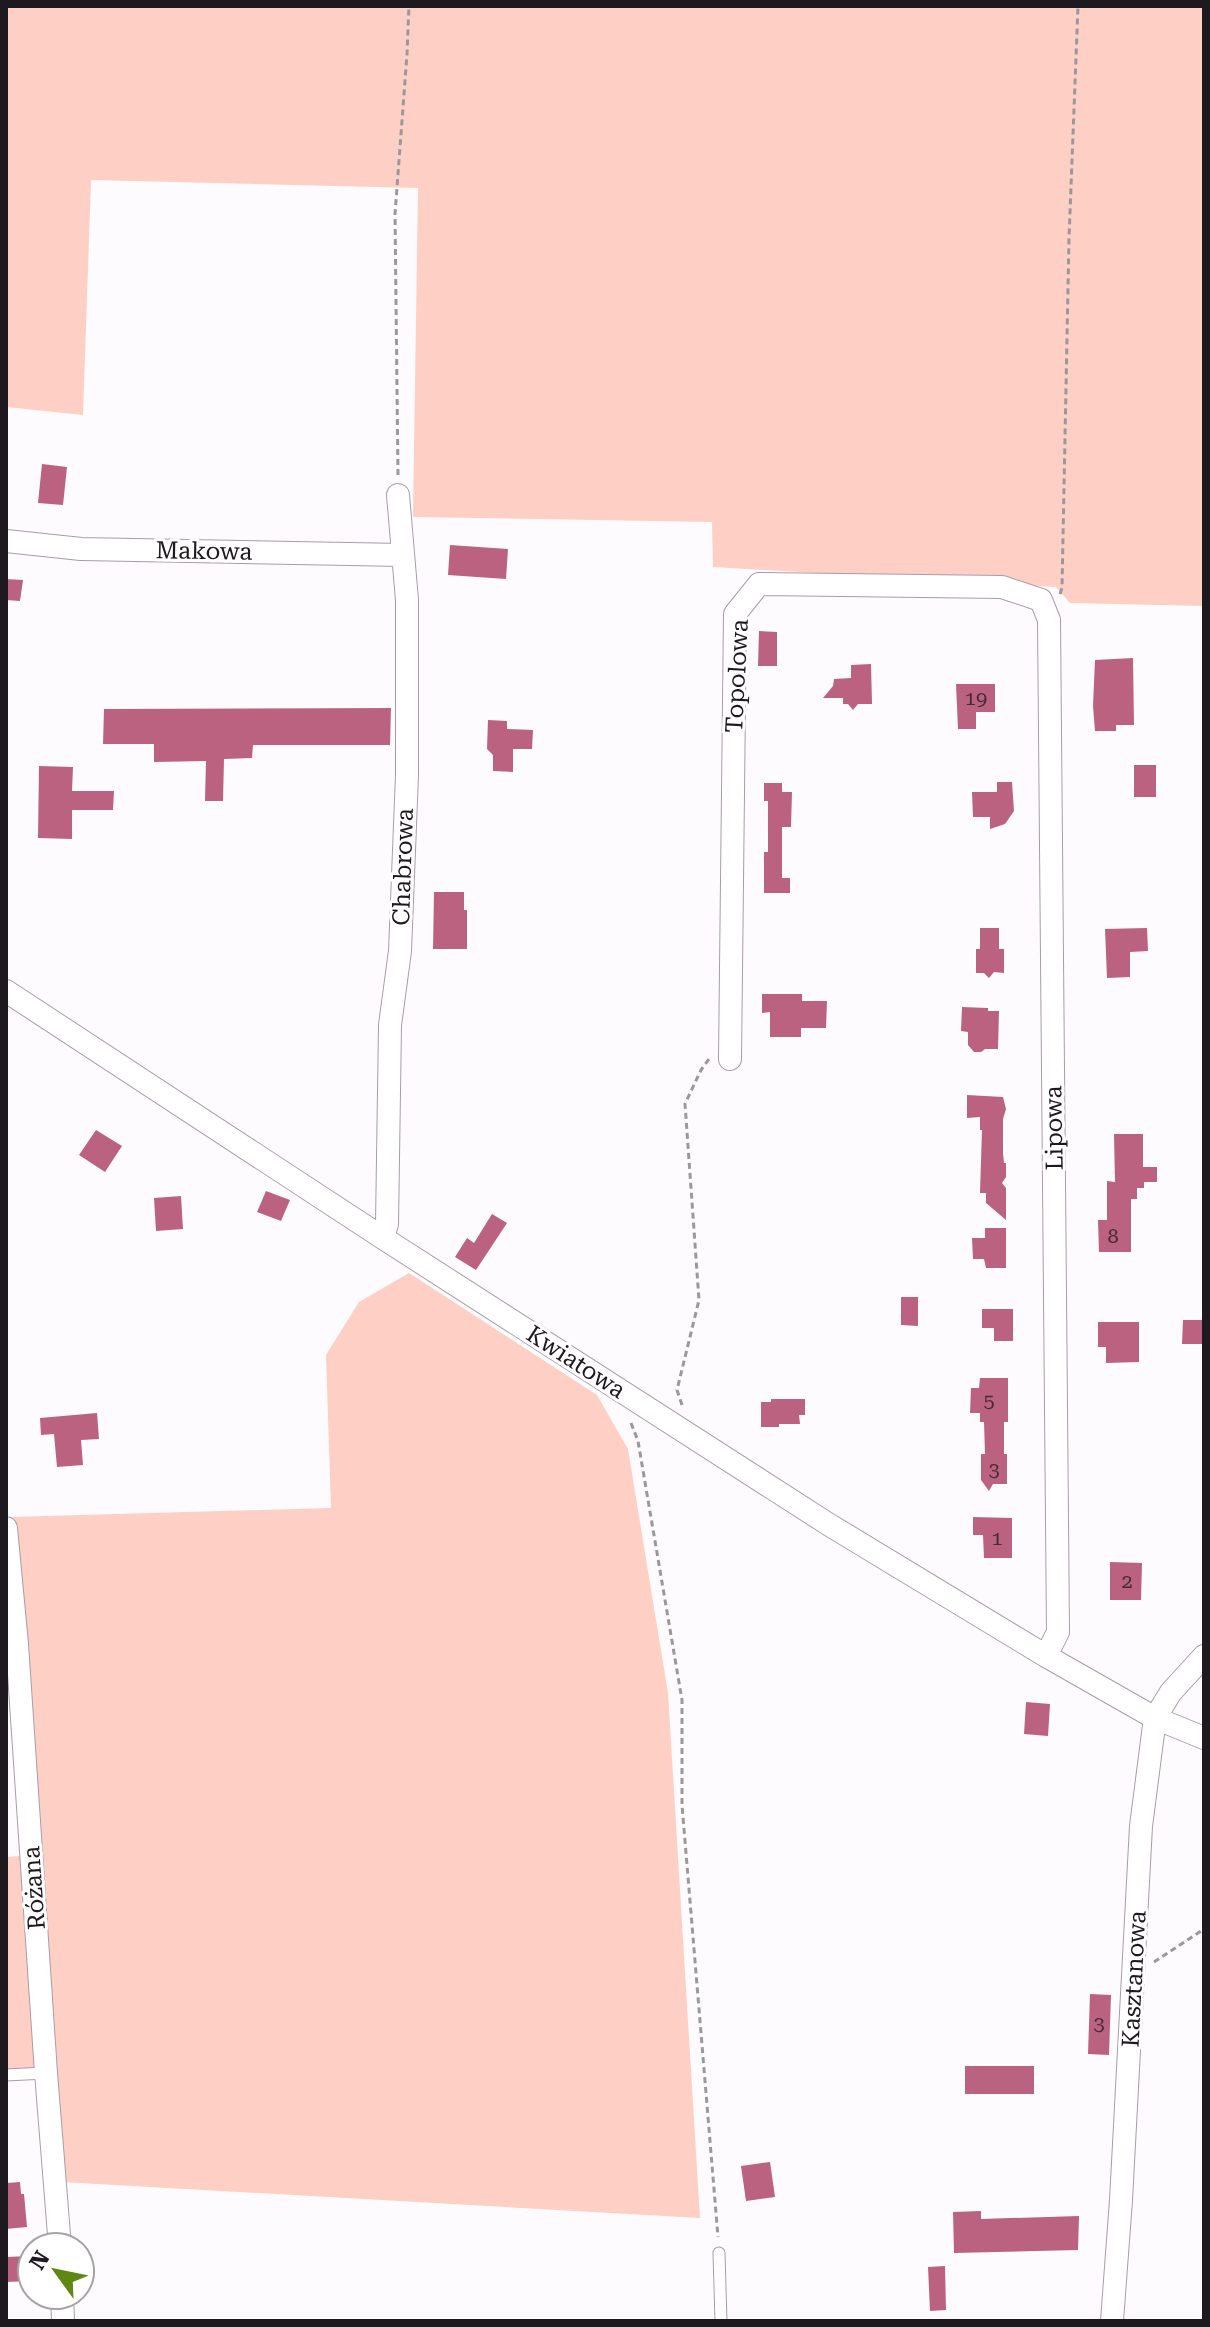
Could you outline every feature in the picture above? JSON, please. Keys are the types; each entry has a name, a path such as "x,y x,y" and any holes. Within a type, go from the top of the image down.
{"street":[{"name":"Chabrowa","path":"383,1238 387,1224 390,1025 400,951 407,775 407,600 398,495"},
{"name":"Makowa","path":"6,541 81,549 403,555"},
{"name":"Topolowa","path":"730,1059 735,614 759,584 1002,587 1045,610"},
{"name":"Lipowa","path":"1045,610 1058,1632 1046,1656"},
{"name":"Kwiatowa","path":"6,991 828,1524 1046,1656 1155,1718 1204,1738"},
{"name":"Różana","path":"6,1528 59,2231"},
{"name":"Kasztanowa","path":"1112,2321 1141,1826 1155,1718 1171,1692 1204,1656"}],"lane":[{"path":"6,2075 46,2073"},
{"path":"719,2253 721,2321"}],"path":[{"path":"398,495 395,214 409,6"},
{"path":"1045,610 1062,588 1069,238 1078,6"},
{"path":"691,1436 677,1390 699,1300 685,1104 701,1070 731,1029"},
{"path":"615,1387 638,1441 682,1700 682,1805 719,2253"},
{"path":"1134,1976 1204,1929"}],"shaded area":[{"path":"6,6 1204,6 1204,606 1070,603 1056,587 713,567 712,522 413,517 418,188 91,180 83,415 6,407"},
{"path":"409,1273 597,1395 628,1449 668,1693 700,2218 62,2182 11,1517 331,1508 326,1355 359,1302"},
{"path":"21,1856 37,2069 6,2070 6,1857"}],"building":[{"path":"42,464 67,467 63,505 38,503"},
{"path":"450,545 508,549 506,579 448,575"},
{"path":"6,579 23,580 20,601 6,600"},
{"path":"759,631 777,632 777,666 758,666"},
{"path":"1133,658 1134,725 1116,725 1116,731 1095,731 1095,660"},
{"path":"871,664 872,704 858,704 853,710 848,704 843,704 843,698 823,698 833,686 834,679 851,678 851,665"},
{"path":"956,684 995,684 995,712 976,712 976,729 958,729"},
{"path":"391,708 390,745 253,745 252,758 224,759 223,801 205,801 206,761 154,762 154,744 103,744 104,709"},
{"path":"488,720 507,721 507,729 533,730 532,749 513,749 513,772 493,771 493,755 487,749"},
{"path":"1134,765 1156,765 1156,797 1134,797"},
{"path":"39,766 73,767 72,791 114,791 113,810 72,810 72,839 38,838"},
{"path":"997,782 1012,782 1014,811 1005,824 990,829 990,817 973,817 972,792 997,792"},
{"path":"764,783 782,783 782,792 792,792 791,827 782,827 782,878 790,878 790,893 764,893 768,801 764,801"},
{"path":"434,892 464,892 467,949 433,949"},
{"path":"980,928 999,928 999,949 1004,949 1004,973 994,972 989,978 984,973 976,973"},
{"path":"1147,928 1148,951 1130,952 1130,977 1107,978 1105,929"},
{"path":"762,994 802,994 802,1001 827,1001 826,1028 801,1028 801,1037 770,1037 770,1012 762,1013"},
{"path":"962,1007 999,1011 998,1049 974,1052 968,1045 968,1032 961,1031"},
{"path":"967,1095 1003,1097 1006,1109 1003,1153 1006,1177 1002,1183 1006,1188 1006,1220 986,1203 986,1193 980,1193 982,1130 980,1117 967,1118"},
{"path":"96,1130 122,1146 105,1172 79,1155"},
{"path":"1114,1134 1143,1134 1143,1167 1157,1167 1157,1182 1144,1182 1144,1188 1137,1188 1137,1199 1131,1199 1131,1252 1099,1252 1098,1220 1107,1220 1107,1181 1115,1182"},
{"path":"266,1191 290,1200 281,1221 257,1212"},
{"path":"181,1196 183,1229 156,1231 154,1198"},
{"path":"492,1214 507,1223 476,1270 455,1257 467,1238 474,1243"},
{"path":"985,1228 1006,1228 1006,1268 986,1268 984,1259 973,1259 972,1238 985,1238"},
{"path":"901,1297 918,1297 918,1326 901,1325"},
{"path":"982,1309 1013,1309 1013,1341 994,1341 994,1328 982,1328"},
{"path":"1183,1320 1204,1320 1204,1344 1182,1344"},
{"path":"1098,1322 1139,1322 1139,1362 1106,1363 1106,1347 1098,1347"},
{"path":"980,1378 1008,1378 1008,1422 1004,1422 1007,1484 993,1484 989,1491 981,1480 981,1454 985,1454 984,1422 980,1422 980,1413 970,1413 971,1388 979,1388"},
{"path":"771,1399 805,1399 805,1415 799,1415 800,1424 761,1427 761,1402 771,1402"},
{"path":"97,1413 99,1439 81,1440 83,1465 57,1467 54,1434 41,1435 40,1418"},
{"path":"973,1517 1012,1518 1012,1558 984,1558 983,1535 973,1535"},
{"path":"1110,1562 1142,1563 1141,1600 1110,1600"},
{"path":"1026,1702 1050,1704 1048,1736 1024,1734"},
{"path":"1090,1994 1111,1995 1109,2055 1088,2054"},
{"path":"965,2066 1034,2066 1034,2094 965,2094"},
{"path":"770,2162 775,2197 746,2201 741,2166"},
{"path":"20,2182 27,2227 6,2229 6,2183"},
{"path":"981,2211 981,2219 1079,2216 1078,2250 954,2253 953,2212"},
{"path":"6,2257 16,2257 16,2282 6,2282"},
{"path":"945,2266 946,2310 930,2311 928,2267"}]}
